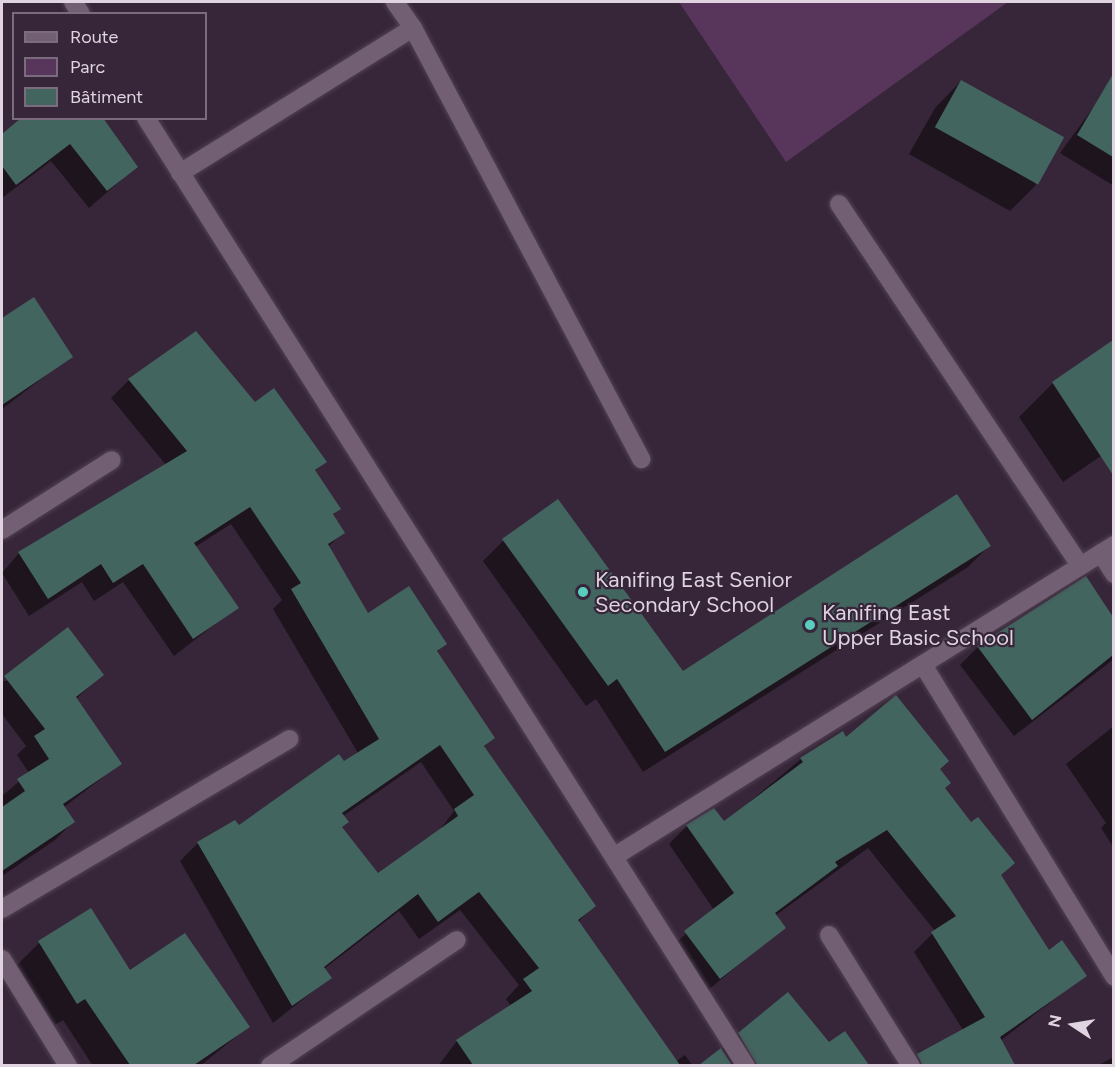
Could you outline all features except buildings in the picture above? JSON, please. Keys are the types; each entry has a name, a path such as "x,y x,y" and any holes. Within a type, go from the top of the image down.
{"street":[{"path":"395,2 413,28 641,459"},
{"path":"180,172 413,28"},
{"path":"147,120 746,1065"},
{"path":"838,204 1080,564"},
{"path":"2,530 112,460"},
{"path":"615,856 925,668 1080,564 1107,549 1113,574"},
{"path":"925,668 1113,977"},
{"path":"2,909 289,739"},
{"path":"829,936 911,1065"},
{"path":"270,1065 457,940"},
{"path":"2,959 68,1065"}],"green space":[{"path":"679,2 1008,2 786,162"}],"place":[{"name":"Kanifing East Senior Secondary School","path":"583,592"},
{"name":"Kanifing East Upper Basic School","path":"810,625"}]}
